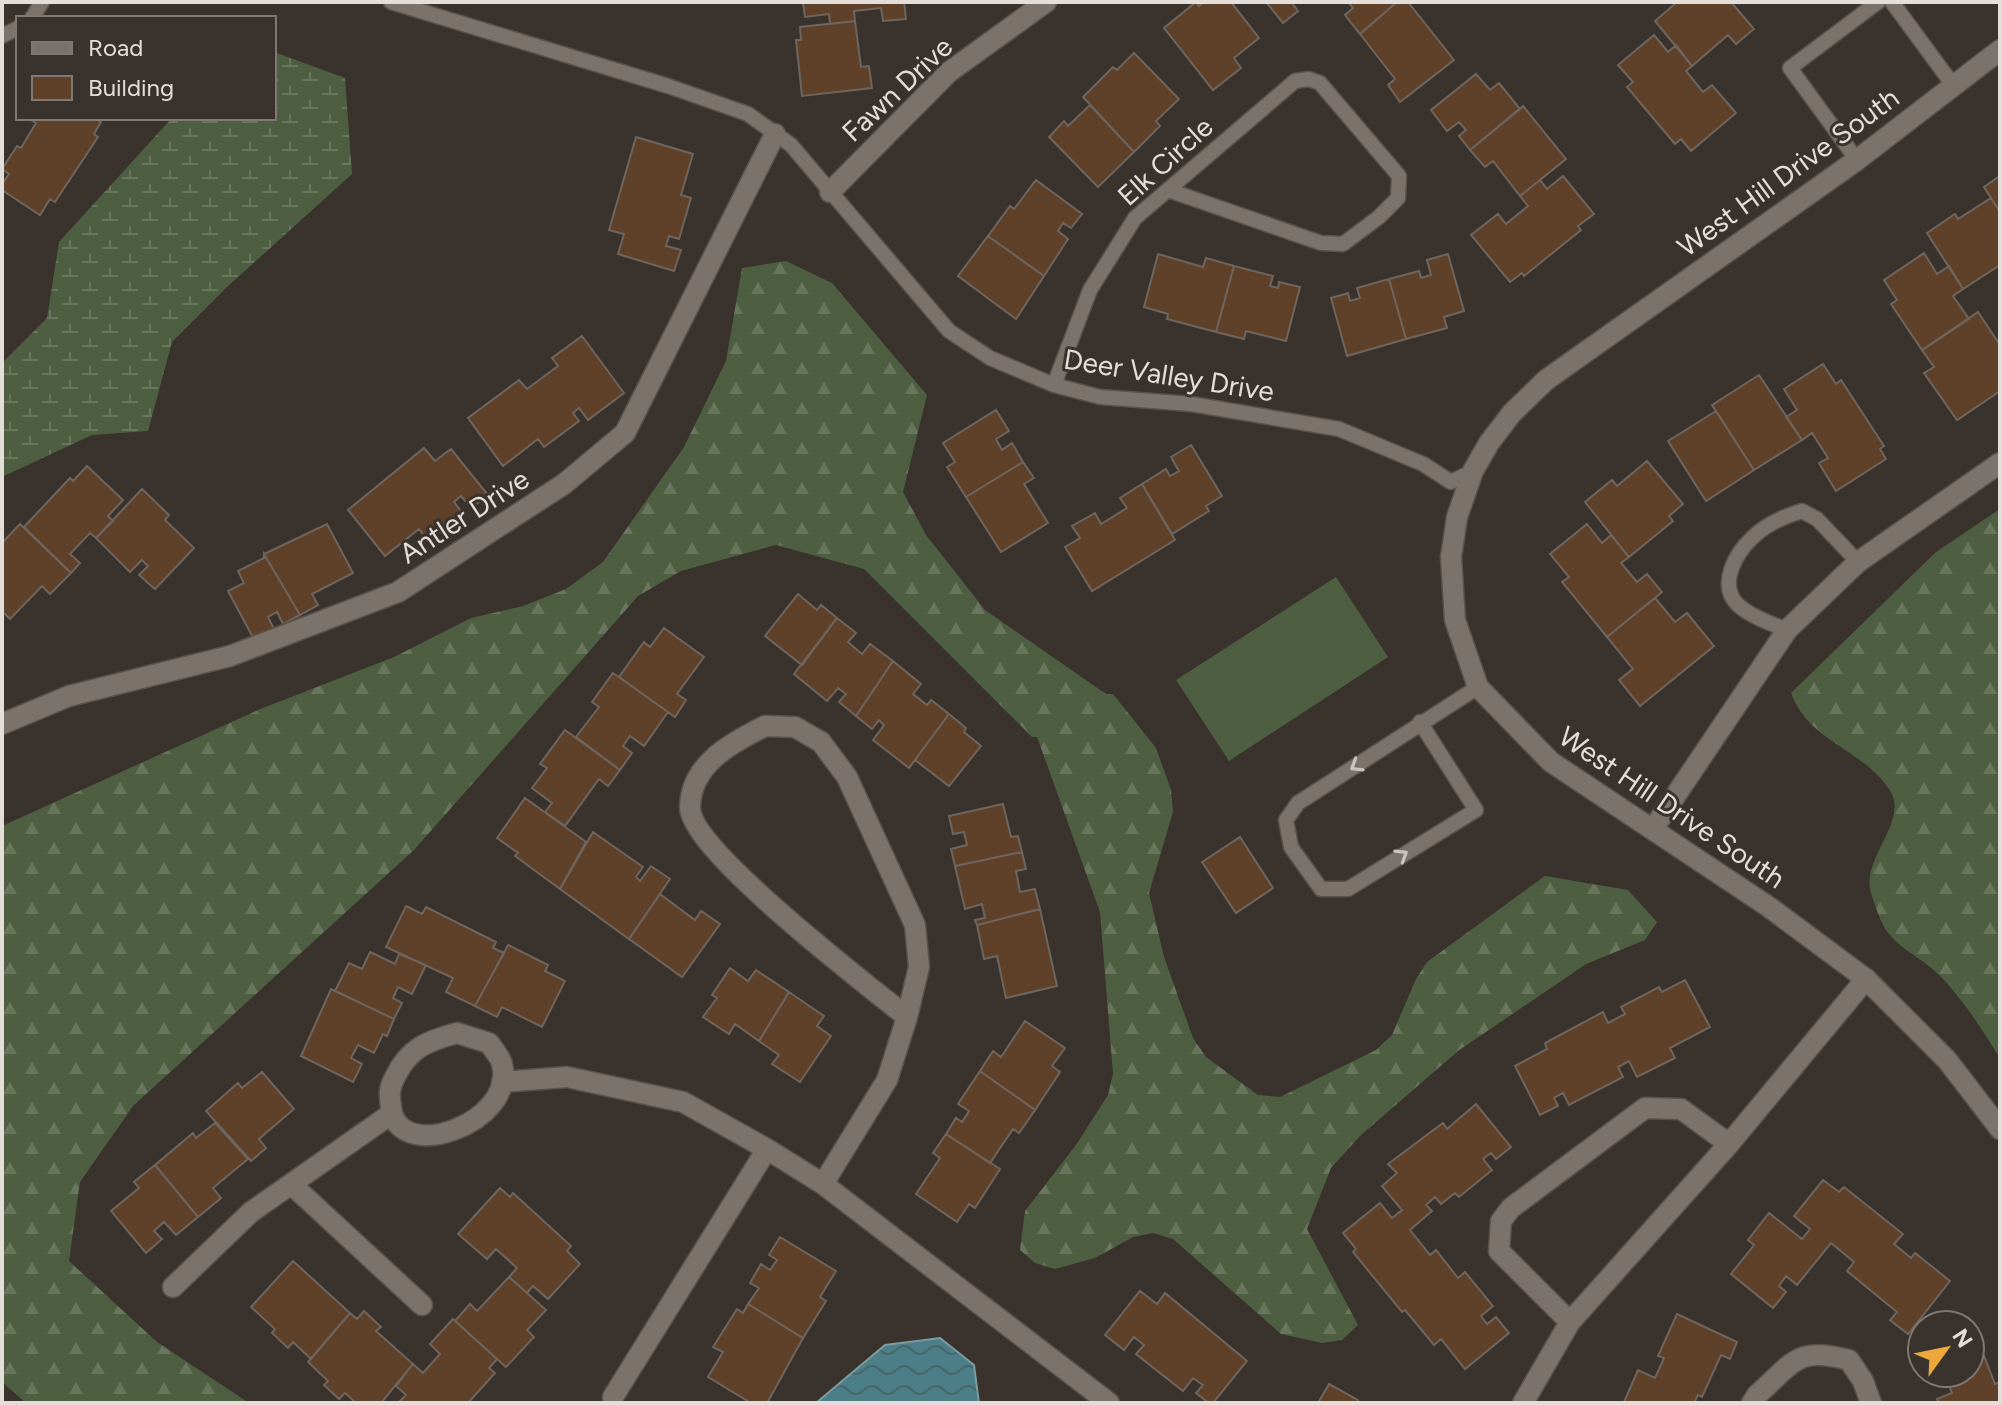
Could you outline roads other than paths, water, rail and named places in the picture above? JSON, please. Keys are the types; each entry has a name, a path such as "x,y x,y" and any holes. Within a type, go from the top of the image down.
{"street":[{"name":"Fawn Drive","path":"830,192 949,72 1046,2"},
{"name":"West Hill Drive South","path":"2000,50 1857,160 1546,380 1512,413 1473,471 1457,517 1451,557 1455,620 1478,687 1551,762 1769,907 1866,979 1947,1060 2000,1129"},
{"name":"Antler Drive","path":"2,724 69,696 230,656 398,592 564,484 625,433 775,134"},
{"path":"1653,829 1787,630 1858,562 2000,463"},
{"path":"823,1184 887,1080 907,1017 919,967 915,925 847,777 821,742 795,727 765,726 732,742 712,758 694,785 690,810 702,834 768,904 907,1017"},
{"path":"1523,1403 1570,1322 1729,1144 1866,979"},
{"path":"457,1033 489,1043 502,1064 502,1082 493,1102 472,1123 452,1133 416,1134 396,1122 391,1114 389,1088 403,1060 429,1040 457,1033"},
{"path":"502,1082 567,1077 683,1102 823,1184 1109,1403"},
{"path":"1570,1322 1499,1251 1501,1221 1511,1208 1645,1108 1681,1109 1729,1144"},
{"path":"173,1287 251,1212 391,1114"},
{"path":"613,1397 767,1149"},
{"path":"291,1184 422,1305"},
{"path":"1752,1403 1799,1357 1822,1353 1849,1360 1863,1381 1871,1403"}],"lane":[{"name":"Deer Valley Drive","path":"391,2 668,86 748,114 791,145 949,331 990,358 1054,385 1100,397 1191,404 1339,429 1423,464 1451,482 1473,471"},
{"path":"1857,160 1790,68 1878,2"},
{"path":"1892,2 1953,85"},
{"name":"Elk Circle","path":"1054,385 1090,290 1135,218 1295,81 1309,79 1320,83 1399,176 1398,198 1343,244 1321,243 1168,190"},
{"path":"1787,630 1759,618 1736,602 1728,587 1730,570 1752,537 1786,515 1802,511 1817,519 1858,562"},
{"path":"1420,722 1476,810 1348,889 1321,889 1291,847 1286,820 1298,803 1420,722 1478,687"}],"water":[{"path":"940,1338 974,1365 979,1403 816,1403 885,1345"}]}
